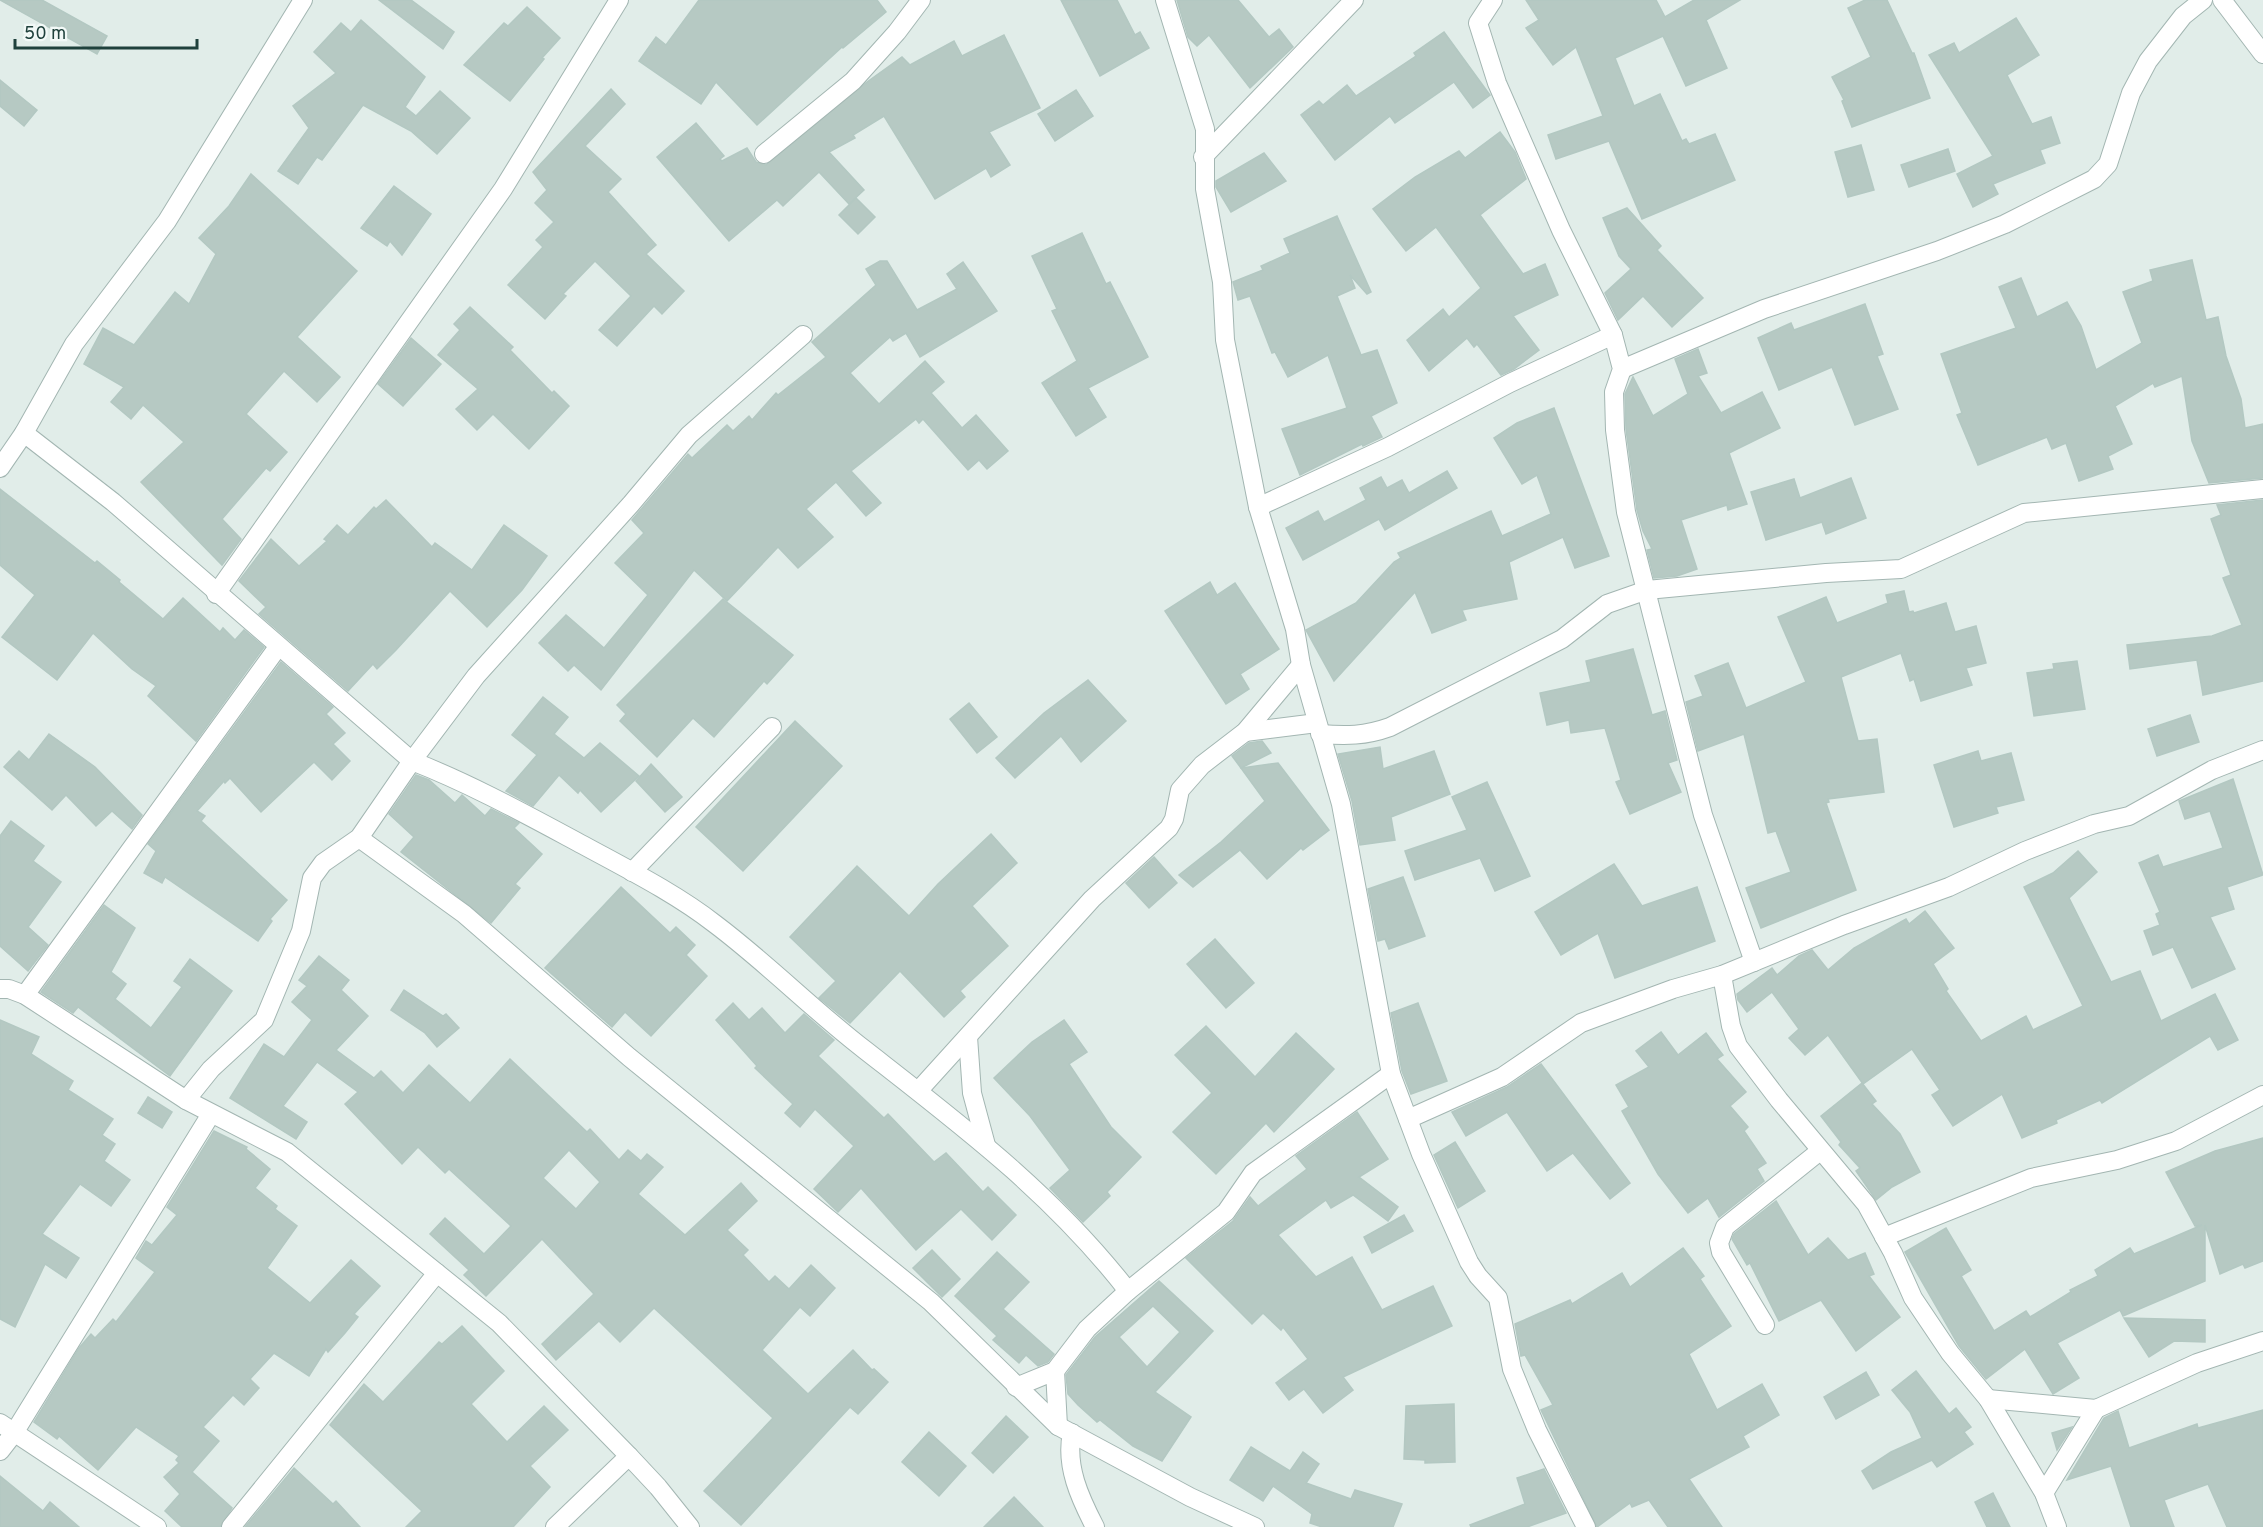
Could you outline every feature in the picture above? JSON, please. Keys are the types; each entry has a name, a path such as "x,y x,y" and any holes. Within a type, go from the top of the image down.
{"street":[{"path":"0,468 24,434 74,344 167,220 303,0"},
{"path":"216,594 503,189 620,0"},
{"path":"764,154 854,81 921,0"},
{"path":"1165,0 1205,129 1203,157 1207,204 1222,282 1225,340 1258,507 1295,629 1301,665 1341,804 1391,1074 1469,1262 1498,1298 1512,1369 1537,1430 1586,1527"},
{"path":"1203,157 1354,0"},
{"path":"1493,0 1478,23 1497,83 1561,231 1613,335 1622,369 1614,392 1615,430 1626,512 1703,815 1754,962"},
{"path":"1622,369 1764,309 1937,251 1995,228 2094,179 2108,164 2131,93 2148,62 2183,16 2203,0"},
{"path":"2222,0 2263,54"},
{"path":"186,1100 211,1069 264,1020 301,931 312,878 323,863 359,838 412,761 476,676 631,504 689,435 803,335"},
{"path":"1258,507 1388,447 1510,383 1613,335"},
{"path":"24,434 113,502 216,594 412,761 480,791 632,872 715,923 864,1050 919,1090 1035,1187 1098,1251 1128,1291"},
{"path":"1245,732 1319,728 1350,736 1369,735 1390,727 1562,639 1608,604 1647,590 1901,568 2024,513 2263,489"},
{"path":"25,995 278,647"},
{"path":"919,1090 1092,900 1169,828 1174,819 1180,790 1202,765 1245,732 1301,665"},
{"path":"632,872 772,727"},
{"path":"1408,1119 1502,1077 1581,1023 1673,989 1722,975 1844,925 1949,887 2035,847 2094,824 2129,816 2212,770 2263,750"},
{"path":"359,838 464,914 629,1057 931,1302 1016,1387 1065,1429 1191,1497 1255,1527"},
{"path":"1722,975 1731,1026 1738,1046 1820,1151 1866,1204 1913,1298 1950,1353 1988,1399 2044,1493 2051,1523"},
{"path":"0,989 9,989 25,995 186,1100 287,1152 499,1323 629,1456 690,1527"},
{"path":"968,1037 972,1093 986,1145"},
{"path":"1016,1387 1055,1371 1087,1329 1128,1291 1226,1212 1253,1173 1391,1074"},
{"path":"1884,1237 2031,1178 2117,1160 2176,1141 2263,1095"},
{"path":"0,1451 7,1428 211,1114"},
{"path":"1765,1326 1721,1252 1719,1243 1721,1235 1725,1227 1820,1151"},
{"path":"231,1527 438,1273"},
{"path":"1988,1399 2096,1409 2197,1363 2263,1341"},
{"path":"1055,1371 1074,1479 1095,1527"},
{"path":"2044,1493 2096,1409"},
{"path":"7,1428 157,1527"},
{"path":"555,1527 629,1456"}],"building":[{"path":"0,0 42,0 107,36 97,54"},
{"path":"379,0 411,0 454,32 443,49"},
{"path":"699,0 877,0 886,12 842,47 757,125 716,82 701,104 639,61 656,37 666,45"},
{"path":"1061,0 1117,0 1135,35 1140,32 1149,48 1100,76"},
{"path":"1177,0 1238,0 1269,37 1279,29 1293,47 1250,88 1209,35 1197,46 1188,37"},
{"path":"1526,0 1656,0 1665,17 1694,0 1740,0 1706,20 1727,68 1686,86 1663,36 1615,58 1634,106 1660,94 1682,141 1686,139 1689,144 1715,134 1735,180 1642,219 1609,141 1556,159 1548,135 1603,116 1576,47 1553,65 1526,28 1539,20"},
{"path":"1865,0 1887,0 1914,53 1930,98 1852,127 1842,101 1844,100 1832,77 1871,57 1848,8"},
{"path":"527,7 560,38 510,101 464,65 504,23 508,26"},
{"path":"2016,18 2039,55 2007,75 2032,124 2051,117 2060,143 2040,150 2045,163 1993,184 1998,194 1973,207 1957,174 1993,156 1929,55 1954,43 1959,53"},
{"path":"361,20 425,77 405,107 416,116 440,91 470,118 437,154 411,131 363,105 322,160 317,157 298,184 278,171 309,128 293,106 336,73 314,52 341,23 351,32"},
{"path":"1444,32 1490,95 1473,108 1454,82 1395,123 1390,116 1335,160 1301,115 1319,101 1323,105 1347,85 1356,96 1416,56 1414,53"},
{"path":"1004,35 1040,108 989,132 1010,165 991,177 986,168 935,199 884,116 853,135 855,138 829,152 864,190 849,204 819,172 783,206 777,200 729,241 657,157 696,123 724,156 720,159 722,161 747,148 756,162 766,165 867,82 902,57 910,65 954,41 962,56"},
{"path":"0,80 37,110 24,126 0,106"},
{"path":"611,89 625,104 585,146 621,179 608,192 656,245 646,254 684,291 662,314 654,306 617,346 599,330 631,296 595,261 563,294 566,296 545,319 508,285 543,247 536,240 554,222 535,203 547,190 533,172"},
{"path":"1076,90 1093,116 1055,141 1038,114"},
{"path":"1500,132 1515,152 1526,179 1480,215 1523,274 1545,264 1558,295 1513,316 1539,350 1514,369 1501,375 1477,344 1474,347 1467,338 1429,371 1407,340 1443,309 1449,317 1481,288 1436,227 1406,251 1373,209 1415,177 1459,151 1465,158"},
{"path":"1861,145 1874,190 1848,197 1835,152"},
{"path":"1948,149 1955,171 1909,187 1901,165"},
{"path":"1264,153 1286,181 1231,212 1216,187 1216,181"},
{"path":"251,174 357,271 297,337 340,377 317,402 284,371 246,414 287,452 270,471 266,468 222,519 241,539 222,565 141,482 184,442 143,405 131,419 111,402 124,387 84,364 103,328 134,345 175,292 189,304 216,254 199,238 229,206"},
{"path":"394,186 431,214 402,255 390,241 387,246 361,228"},
{"path":"856,198 875,217 858,234 839,215"},
{"path":"1627,208 1661,246 1657,250 1703,298 1672,327 1643,296 1618,320 1605,293 1631,269 1619,256 1603,218"},
{"path":"1337,216 1371,292 1367,294 1350,275 1355,288 1337,296 1361,355 1377,350 1397,403 1371,416 1382,437 1363,446 1362,444 1300,475 1282,429 1347,408 1328,355 1288,377 1275,352 1272,353 1250,296 1238,300 1233,282 1263,270 1261,266 1290,253 1284,239"},
{"path":"1082,233 1106,284 1110,282 1148,357 1088,388 1106,417 1076,436 1042,383 1077,361 1052,311 1057,309 1032,256"},
{"path":"2192,260 2206,320 2218,317 2226,356 2241,399 2245,428 2263,424 2263,478 2209,483 2192,441 2182,376 2155,387 2153,383 2115,406 2132,444 2108,456 2113,469 2079,481 2066,443 2052,449 2047,437 1978,465 1957,415 1962,413 1941,354 2016,328 1999,287 2021,278 2037,317 2067,302 2081,326 2096,370 2142,343 2123,292 2153,281 2150,270"},
{"path":"880,261 887,261 917,310 957,289 947,274 963,262 997,311 920,357 906,333 893,341 890,337 850,373 879,404 925,361 944,382 931,393 962,428 976,415 1008,451 987,469 979,460 968,470 923,419 919,423 916,419 851,471 881,503 866,516 836,482 806,509 833,537 798,568 778,547 727,601 694,570 601,690 574,665 568,671 539,643 566,615 604,648 648,595 615,563 644,533 632,520 688,454 692,458 727,425 733,431 749,416 752,420 776,393 778,395 826,357 812,342 876,285 866,269"},
{"path":"1865,304 1883,354 1877,356 1898,409 1855,425 1832,367 1779,390 1758,338 1791,323 1794,330"},
{"path":"470,307 513,347 510,350 552,393 554,391 569,406 529,449 493,414 477,430 456,409 478,389 438,355 460,330 454,324"},
{"path":"411,338 441,364 403,406 378,384"},
{"path":"1698,349 1707,373 1698,376 1721,413 1762,392 1780,428 1729,453 1747,504 1728,510 1727,505 1681,520 1697,569 1677,576 1654,578 1647,550 1652,549 1643,531 1637,510 1626,429 1625,394 1633,377 1653,416 1688,394 1675,359"},
{"path":"1554,408 1609,556 1575,568 1563,537 1509,562 1517,599 1462,610 1466,620 1432,633 1415,592 1334,681 1306,630 1356,603 1394,562 1401,558 1398,553 1491,511 1502,536 1551,514 1537,475 1522,484 1494,438 1517,423"},
{"path":"1447,471 1457,488 1385,530 1379,519 1303,560 1286,528 1318,511 1324,522 1366,500 1360,488 1381,477 1387,488 1402,480 1409,493"},
{"path":"1851,478 1866,518 1826,534 1822,522 1766,540 1751,492 1794,479 1800,498"},
{"path":"0,489 95,563 97,561 163,619 183,598 220,632 223,628 235,640 244,630 264,647 196,741 148,696 156,686 132,669 93,633 57,680 2,637 35,595 0,565"},
{"path":"386,500 432,547 435,543 472,570 504,525 547,556 522,590 487,627 450,591 377,669 373,664 348,691 259,614 266,607 239,581 271,539 299,566 327,541 324,539 337,525 348,535 374,507 376,509"},
{"path":"2263,500 2263,681 2203,695 2197,660 2130,669 2127,645 2212,636 2242,625 2223,578 2231,575 2211,519 2221,515 2217,505"},
{"path":"1210,582 1217,595 1235,583 1279,649 1240,674 1249,689 1226,704 1165,611"},
{"path":"1904,591 1909,612 1914,613 1946,603 1955,632 1976,626 1986,663 1966,668 1972,685 1921,701 1914,679 1910,681 1901,653 1841,677 1858,741 1877,739 1884,792 1828,799 1829,802 1826,803 1856,890 1761,928 1746,888 1791,872 1776,831 1768,833 1744,734 1698,751 1686,702 1703,696 1695,676 1728,663 1746,708 1806,682 1778,617 1826,597 1837,623 1888,603 1886,595"},
{"path":"723,599 793,655 767,684 764,681 714,737 693,718 657,757 620,721 626,714 617,705"},
{"path":"1633,649 1652,715 1665,711 1677,760 1668,763 1681,792 1630,814 1616,782 1621,780 1605,728 1571,733 1569,720 1547,725 1540,693 1591,682 1586,661"},
{"path":"2077,661 2085,709 2034,716 2027,673 2054,669 2053,664"},
{"path":"281,662 333,707 326,714 345,733 333,744 350,761 332,780 314,762 261,812 230,778 225,783 224,781 197,811 205,816 201,821 287,900 270,919 272,921 258,941 165,877 162,883 144,873 156,851 148,844"},
{"path":"1088,680 1126,721 1081,762 1061,736 1015,778 996,758 1044,713"},
{"path":"543,697 568,717 554,734 584,758 600,743 639,776 601,812 580,790 578,793 559,775 533,806 506,791 537,755 512,735"},
{"path":"969,703 997,737 977,753 950,719"},
{"path":"2190,715 2199,742 2157,756 2148,729"},
{"path":"795,721 842,766 743,871 696,827"},
{"path":"49,734 95,767 142,815 132,829 112,811 96,826 66,795 52,810 4,767 19,751 29,760"},
{"path":"1262,741 1271,753 1241,768 1232,756 1249,743"},
{"path":"1380,747 1383,769 1434,751 1450,794 1391,817 1395,840 1360,845 1352,801 1338,754"},
{"path":"1978,751 1981,761 2011,753 2024,800 1996,807 1998,813 1954,827 1934,765"},
{"path":"1278,763 1329,830 1303,850 1301,848 1267,879 1240,850 1193,887 1179,875 1221,842 1265,801 1241,768"},
{"path":"651,764 682,797 665,812 636,781"},
{"path":"416,775 429,780 455,803 462,795 485,816 491,809 519,823 514,828 542,854 515,884 520,888 491,923 401,852 414,837 389,814"},
{"path":"2233,779 2263,875 2227,887 2234,909 2210,917 2235,969 2192,988 2173,947 2153,955 2144,931 2160,925 2156,914 2160,912 2139,863 2158,855 2163,867 2223,848 2210,811 2185,819 2179,801"},
{"path":"1487,782 1530,876 1495,891 1480,858 1415,880 1405,851 1467,830 1452,797"},
{"path":"11,821 44,846 33,861 61,882 28,927 48,945 28,971 0,946 0,836"},
{"path":"991,834 1017,863 972,906 1008,946 960,991 965,997 944,1017 900,971 850,1023 819,998 836,981 790,937 857,866 909,916 938,884"},
{"path":"2078,851 2097,872 2069,898 2111,982 2140,971 2161,1021 2215,994 2238,1040 2218,1050 2210,1036 2102,1103 2100,1100 2056,1120 2057,1123 2022,1138 2002,1094 1953,1126 1932,1095 1940,1090 1912,1049 1863,1084 1828,1035 1805,1055 1789,1038 1799,1029 1772,992 1747,1012 1738,1000 1737,994 1772,968 1777,975 1799,956 1812,950 1828,970 1854,948 1906,919 1909,924 1925,911 1954,948 1933,964 1948,989 1946,991 1981,1041 2026,1016 2033,1030 2083,1006 2024,887 2053,873"},
{"path":"1154,857 1177,883 1149,908 1126,883"},
{"path":"1614,864 1642,906 1697,887 1715,941 1615,978 1598,933 1561,955 1535,912"},
{"path":"1403,877 1425,936 1389,949 1385,939 1378,941 1368,889"},
{"path":"621,887 670,933 676,927 695,945 686,955 707,976 651,1036 625,1012 612,1027 545,968"},
{"path":"104,905 135,928 111,972 126,984 115,999 151,1028 182,987 174,981 190,959 232,991 170,1076 78,1007 73,1013 41,992"},
{"path":"1215,939 1254,983 1226,1008 1187,964"},
{"path":"319,956 349,980 341,990 368,1016 336,1050 374,1078 381,1071 403,1093 429,1065 470,1103 510,1059 587,1132 590,1129 619,1160 628,1150 641,1161 647,1154 663,1167 638,1194 685,1235 741,1183 757,1201 727,1230 748,1250 743,1255 769,1282 775,1276 789,1289 811,1265 835,1288 810,1316 800,1307 762,1350 808,1394 853,1350 872,1370 874,1369 888,1382 858,1414 850,1407 741,1525 704,1491 773,1418 654,1308 620,1342 599,1321 556,1360 542,1344 594,1294 542,1239 486,1296 464,1275 469,1270 430,1234 445,1218 484,1254 511,1226 449,1169 445,1173 418,1147 402,1164 345,1104 358,1092 317,1062 283,1106 307,1122 296,1139 230,1098 264,1044 284,1057 312,1020 292,1002 307,986 299,980","holes":["569,1150 600,1182 576,1209 543,1178"]},
{"path":"404,990 443,1016 446,1014 459,1028 437,1047 425,1033 391,1010"},
{"path":"733,1003 749,1020 762,1008 785,1033 804,1014 834,1040 818,1056 884,1118 888,1114 934,1162 946,1153 983,1192 988,1187 1016,1215 992,1240 961,1209 916,1250 861,1188 838,1212 814,1189 854,1146 815,1109 800,1127 785,1113 793,1104 755,1068 757,1066 716,1020"},
{"path":"1418,1003 1447,1081 1411,1094 1402,1071 1391,1013"},
{"path":"0,1020 39,1037 31,1054 73,1081 68,1090 113,1119 102,1135 115,1144 104,1161 130,1180 111,1206 80,1184 42,1234 79,1258 66,1278 45,1264 15,1327 0,1319"},
{"path":"1064,1020 1087,1052 1069,1064 1111,1127 1141,1157 1107,1192 1110,1196 1083,1222 1050,1188 1070,1170 1030,1116 994,1078 1032,1042"},
{"path":"1206,1026 1255,1077 1296,1033 1334,1069 1274,1132 1266,1123 1216,1174 1173,1132 1212,1093 1175,1055"},
{"path":"1661,1032 1678,1055 1706,1033 1723,1055 1717,1059 1746,1092 1730,1106 1748,1127 1744,1131 1766,1163 1757,1169 1764,1181 1719,1217 1708,1198 1688,1213 1658,1174 1622,1111 1629,1107 1616,1085 1649,1067 1636,1051"},
{"path":"1541,1064 1630,1183 1610,1199 1573,1153 1547,1171 1507,1112 1466,1136 1452,1112 1507,1087"},
{"path":"1862,1083 1876,1101 1872,1104 1900,1134 1920,1172 1892,1187 1876,1200 1856,1171 1860,1168 1839,1145 1841,1142 1821,1116"},
{"path":"148,1097 172,1112 162,1128 138,1113"},
{"path":"1357,1112 1388,1159 1359,1177 1398,1207 1388,1221 1353,1195 1331,1208 1326,1200 1278,1235 1316,1277 1352,1257 1382,1310 1433,1286 1452,1326 1343,1377 1353,1390 1323,1413 1304,1389 1289,1400 1276,1383 1308,1359 1283,1327 1281,1330 1263,1313 1252,1324 1186,1258 1233,1221 1250,1197 1258,1206 1307,1169 1296,1156"},
{"path":"214,1131 247,1147 246,1149 270,1169 255,1188 277,1206 275,1209 297,1226 267,1268 310,1303 351,1260 380,1286 354,1314 358,1317 345,1333 328,1352 326,1349 309,1376 274,1353 250,1379 259,1388 244,1405 233,1395 203,1427 219,1441 192,1472 232,1508 220,1527 182,1527 165,1511 180,1494 164,1477 179,1463 176,1460 179,1456 136,1427 98,1470 59,1436 57,1439 34,1422 79,1348 91,1334 95,1338 113,1319 116,1322 155,1272 136,1258 146,1241 152,1245 177,1215 167,1207"},
{"path":"2263,1138 2263,1261 2245,1268 2243,1264 2220,1274 2205,1225 2205,1281 2123,1316 2120,1310 2057,1343 2079,1378 2053,1394 2025,1349 1986,1379 1959,1346 1905,1252 1946,1228 1971,1270 1961,1276 1994,1331 2026,1311 2030,1317 2071,1292 2070,1290 2098,1276 2095,1270 2130,1248 2134,1254 2202,1225 2195,1226 2166,1172 2215,1151"},
{"path":"1455,1142 1485,1191 1458,1208 1434,1155"},
{"path":"1776,1201 1808,1255 1828,1238 1848,1260 1865,1253 1874,1274 1869,1276 1900,1317 1856,1351 1821,1300 1779,1321 1750,1263 1747,1265 1732,1239 1734,1234"},
{"path":"1404,1215 1413,1231 1372,1253 1364,1237"},
{"path":"1683,1248 1704,1276 1700,1279 1731,1326 1689,1354 1717,1410 1762,1384 1779,1415 1743,1436 1749,1447 1689,1479 1722,1527 1668,1527 1649,1500 1632,1507 1630,1503 1597,1527 1541,1410 1553,1405 1525,1355 1521,1356 1515,1324 1570,1300 1572,1304 1622,1273 1630,1287"},
{"path":"932,1250 960,1279 942,1297 913,1268"},
{"path":"997,1252 1029,1282 1003,1309 1054,1354 1048,1362 1038,1366 1026,1355 1019,1363 993,1340 997,1336 955,1296"},
{"path":"1159,1281 1213,1331 1155,1392 1191,1417 1162,1461 1133,1446 1100,1420 1097,1422 1068,1394 1066,1375 1095,1337","holes":["1153,1306 1180,1332 1147,1367 1119,1337"]},
{"path":"2124,1318 2205,1320 2205,1342 2174,1341 2149,1357"},
{"path":"462,1326 504,1371 471,1404 507,1442 544,1406 568,1430 530,1466 550,1487 513,1527 406,1527 422,1511 330,1425 364,1384 383,1402 439,1342 442,1344"},
{"path":"1916,1371 1949,1414 1956,1408 1971,1427 1964,1432 1973,1444 1937,1467 1932,1460 1873,1489 1862,1471 1891,1452 1922,1438 1910,1412 1892,1390"},
{"path":"1866,1372 1879,1395 1836,1419 1824,1397"},
{"path":"1454,1404 1455,1462 1425,1463 1425,1460 1404,1459 1406,1406"},
{"path":"2263,1410 2263,1527 2227,1527 2208,1484 2164,1500 2174,1527 2131,1527 2111,1466 2067,1480 2104,1418 2118,1411 2129,1448 2197,1424 2198,1428"},
{"path":"1006,1416 1028,1437 993,1473 972,1453"},
{"path":"2072,1427 2057,1450 2052,1433"},
{"path":"929,1432 966,1466 939,1496 902,1462"},
{"path":"1251,1447 1290,1471 1303,1452 1319,1464 1306,1483 1351,1499 1355,1490 1402,1504 1393,1527 1322,1527 1310,1523 1312,1514 1273,1486 1263,1501 1230,1480"},
{"path":"294,1468 333,1504 336,1501 360,1527 245,1527"},
{"path":"1544,1469 1566,1513 1527,1527 1471,1527 1470,1525 1525,1504 1517,1478"},
{"path":"0,1476 43,1511 50,1502 79,1527 0,1527"},
{"path":"1993,1493 2010,1527 1987,1527 1975,1502"},
{"path":"1014,1497 1043,1527 984,1527"}]}
